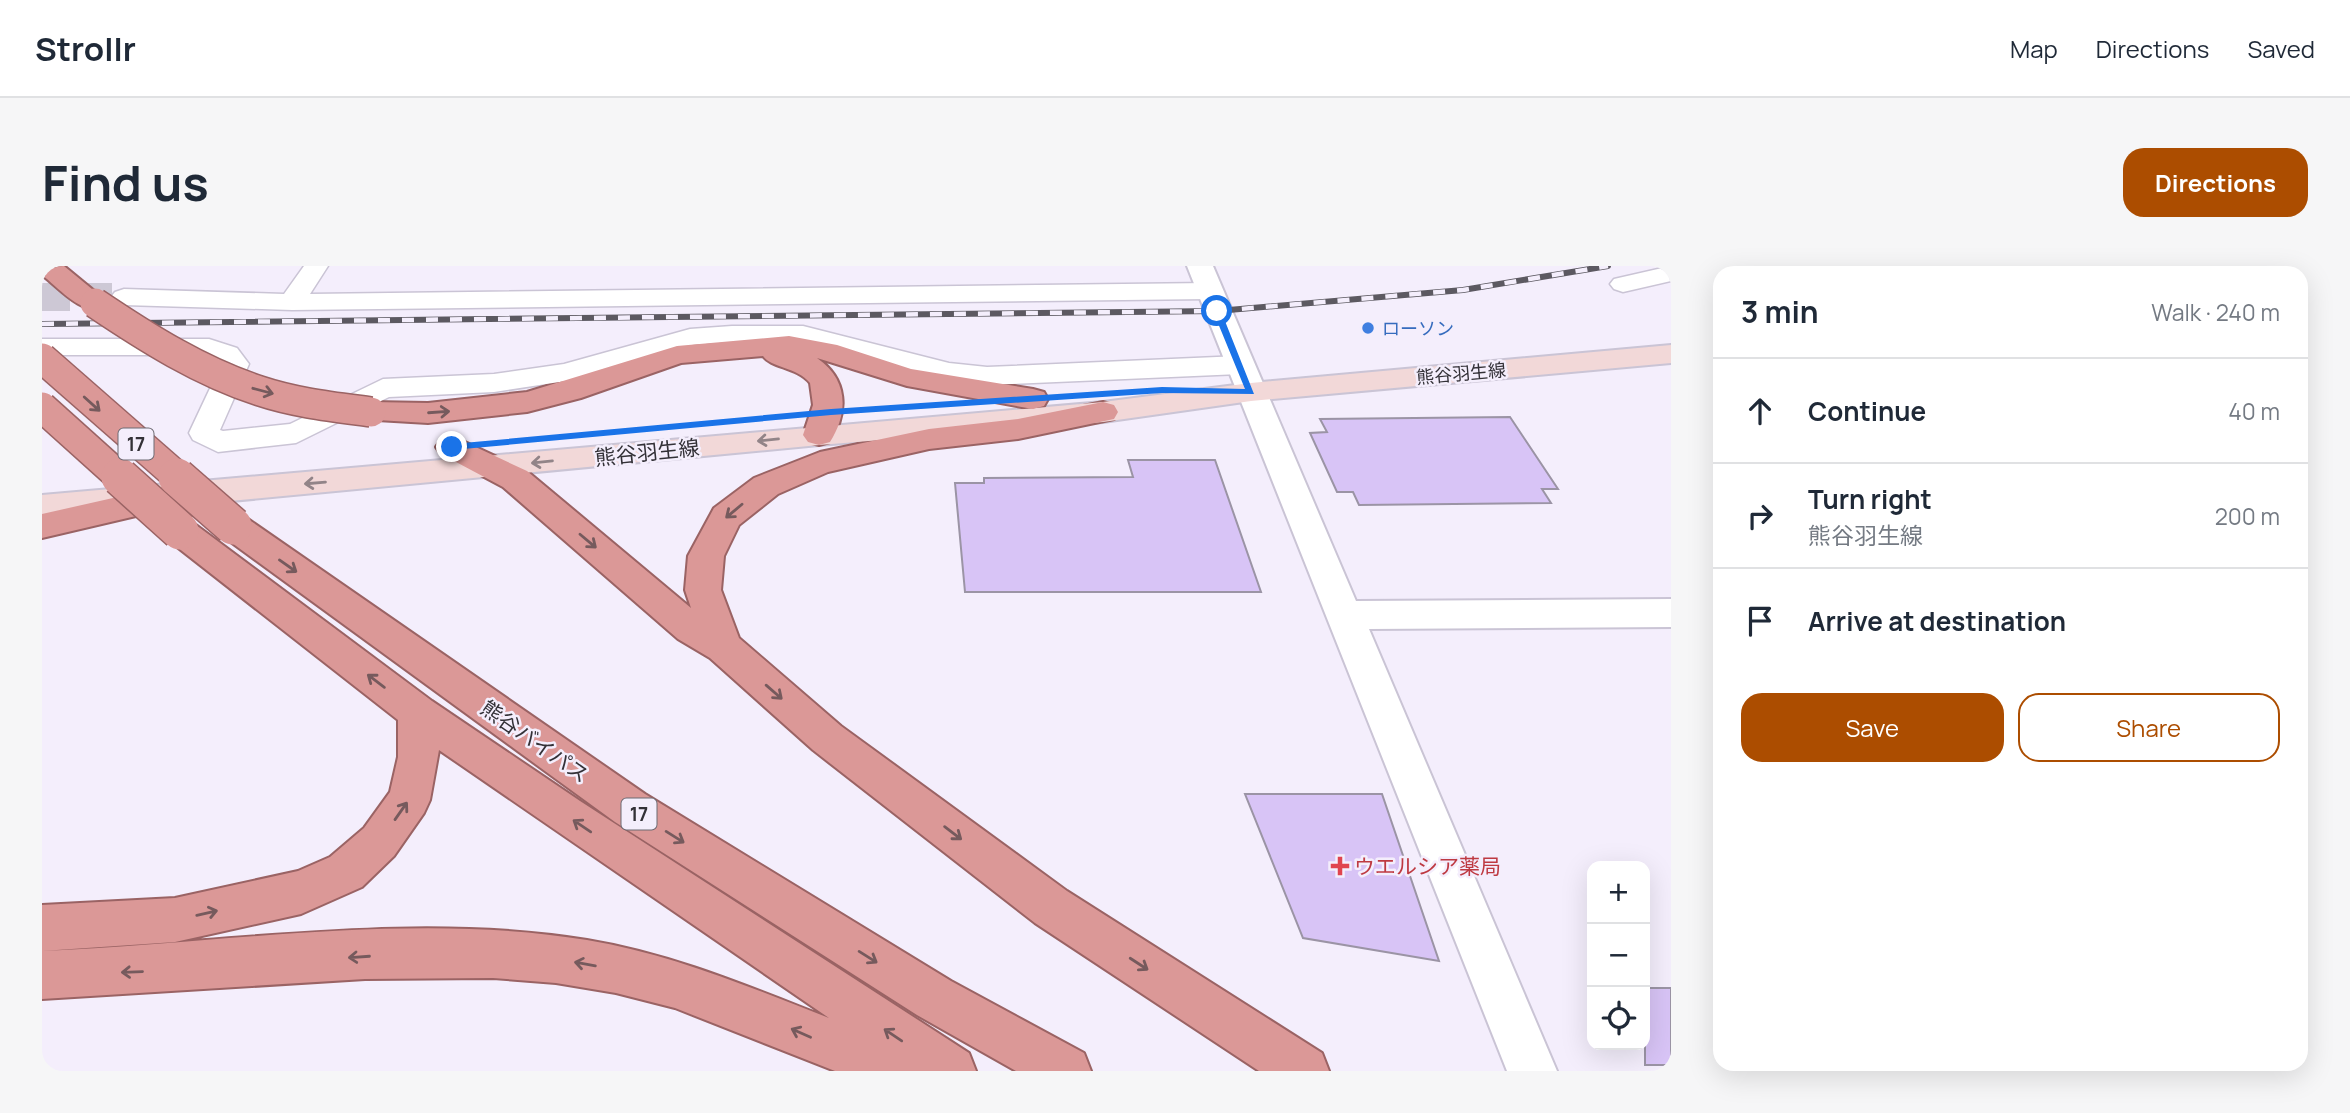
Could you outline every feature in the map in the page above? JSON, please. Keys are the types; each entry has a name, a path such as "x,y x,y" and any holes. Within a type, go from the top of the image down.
{"highway":[{"path":"47,266 144,337 245,387 300,402 371,412 428,413 527,402 570,391 677,355 789,345 827,351 907,377 1033,399"},
{"path":"734,348 784,356 810,365 829,387 825,423"},
{"name":"熊谷バイパス","path":"42,358 233,526 630,808 934,998 1066,1071"},
{"name":"熊谷バイパス","path":"42,407 182,513 418,713 588,830 951,1071"},
{"path":"723,647 703,590 706,555 726,517 766,486 820,463 917,442 1018,429 1103,412"},
{"path":"452,447 515,479 691,629 723,647 827,738 1051,907 1304,1071"},
{"path":"42,526 182,513"},
{"path":"42,928 175,920 301,892 346,872 379,842 409,800 419,757 418,713"},
{"path":"42,975 135,973 415,954 556,959 641,974 735,1004 886,1071"}],"main road":[{"name":"熊谷羽生線","path":"42,507 182,513 488,467 1033,399 1162,390 1245,379 1671,354"},
{"name":"熊谷羽生線","path":"42,482 452,447 825,423 1103,412 1245,379"}],"street":[{"path":"292,302 316,266"},
{"path":"156,271 134,297 292,302 1204,278 1532,1071"},
{"path":"1623,284 1671,273"},
{"path":"42,347 209,347 227,354 235,364 204,433 218,442 296,433 383,388 494,383 554,374 690,337 732,334 803,334 949,372 987,376 1145,367 1245,379"},
{"path":"1343,615 1671,613"}],"building":[{"path":"1510,417 1558,489 1542,489 1551,503 1359,505 1353,492 1337,492 1310,433 1327,432 1320,419"},
{"path":"1128,460 1215,460 1261,592 965,592 955,483 984,483 984,478 1133,477"},
{"name":"ウエルシア薬局","path":"1245,794 1382,794 1439,961 1303,938"},
{"path":"1650,988 1671,988 1671,1065 1645,1065 1645,1050 1650,1050"}],"tunnel":[{"path":"42,297 118,297"}],"railway":[{"path":"42,324 1217,311 1463,290 1608,266"}],"place":[{"name":"ローソン","path":"1368,328"},
{"name":"ウエルシア薬局","path":"1340,866"}],"route":[{"path":"452,447 831,412 1162,390 1251,392 1217,311"}]}
